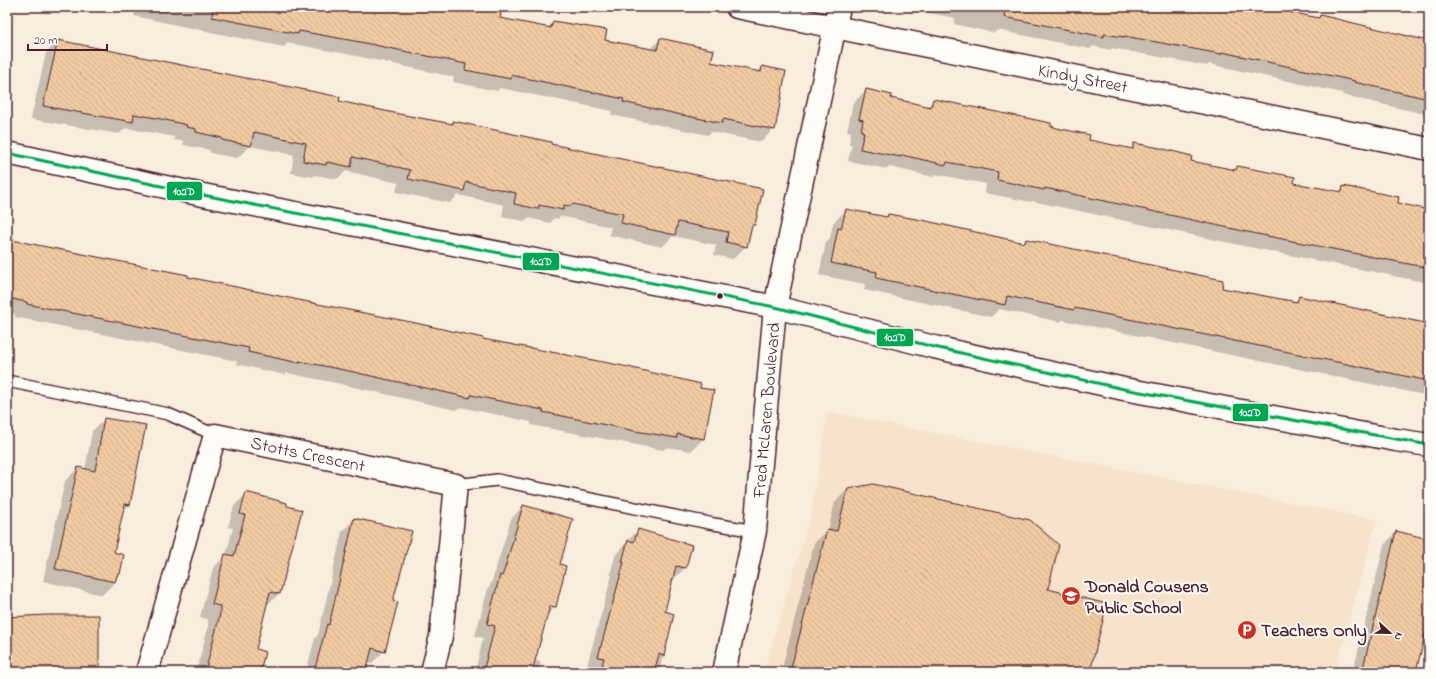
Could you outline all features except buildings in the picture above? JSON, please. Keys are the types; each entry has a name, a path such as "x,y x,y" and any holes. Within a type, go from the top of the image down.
{"street":[{"name":"Kindy Street","path":"737,7 837,17 1429,149"},
{"name":"Fred McLaren Boulevard","path":"724,672 755,531 774,307 837,17"},
{"path":"7,152 204,195 774,307 934,347 1124,389 1429,445"},
{"path":"147,672 215,436"},
{"name":"Stotts Crescent","path":"215,436 456,485"},
{"path":"432,672 441,636 456,485"}],"lane":[{"path":"7,381 168,414 215,436"},
{"path":"456,485 497,480 755,531"}],"shaded area":[{"name":"Donald Cousens Public School","path":"828,412 1377,520 1335,672 764,672 811,514"}],"transit line":[{"name":"102D","path":"7,153 203,195 775,307 934,347 1124,389 1429,445"}],"place":[{"name":"Donald Cousens Public School","path":"1071,596"},
{"name":"Teachers Only","path":"1247,630"}]}
